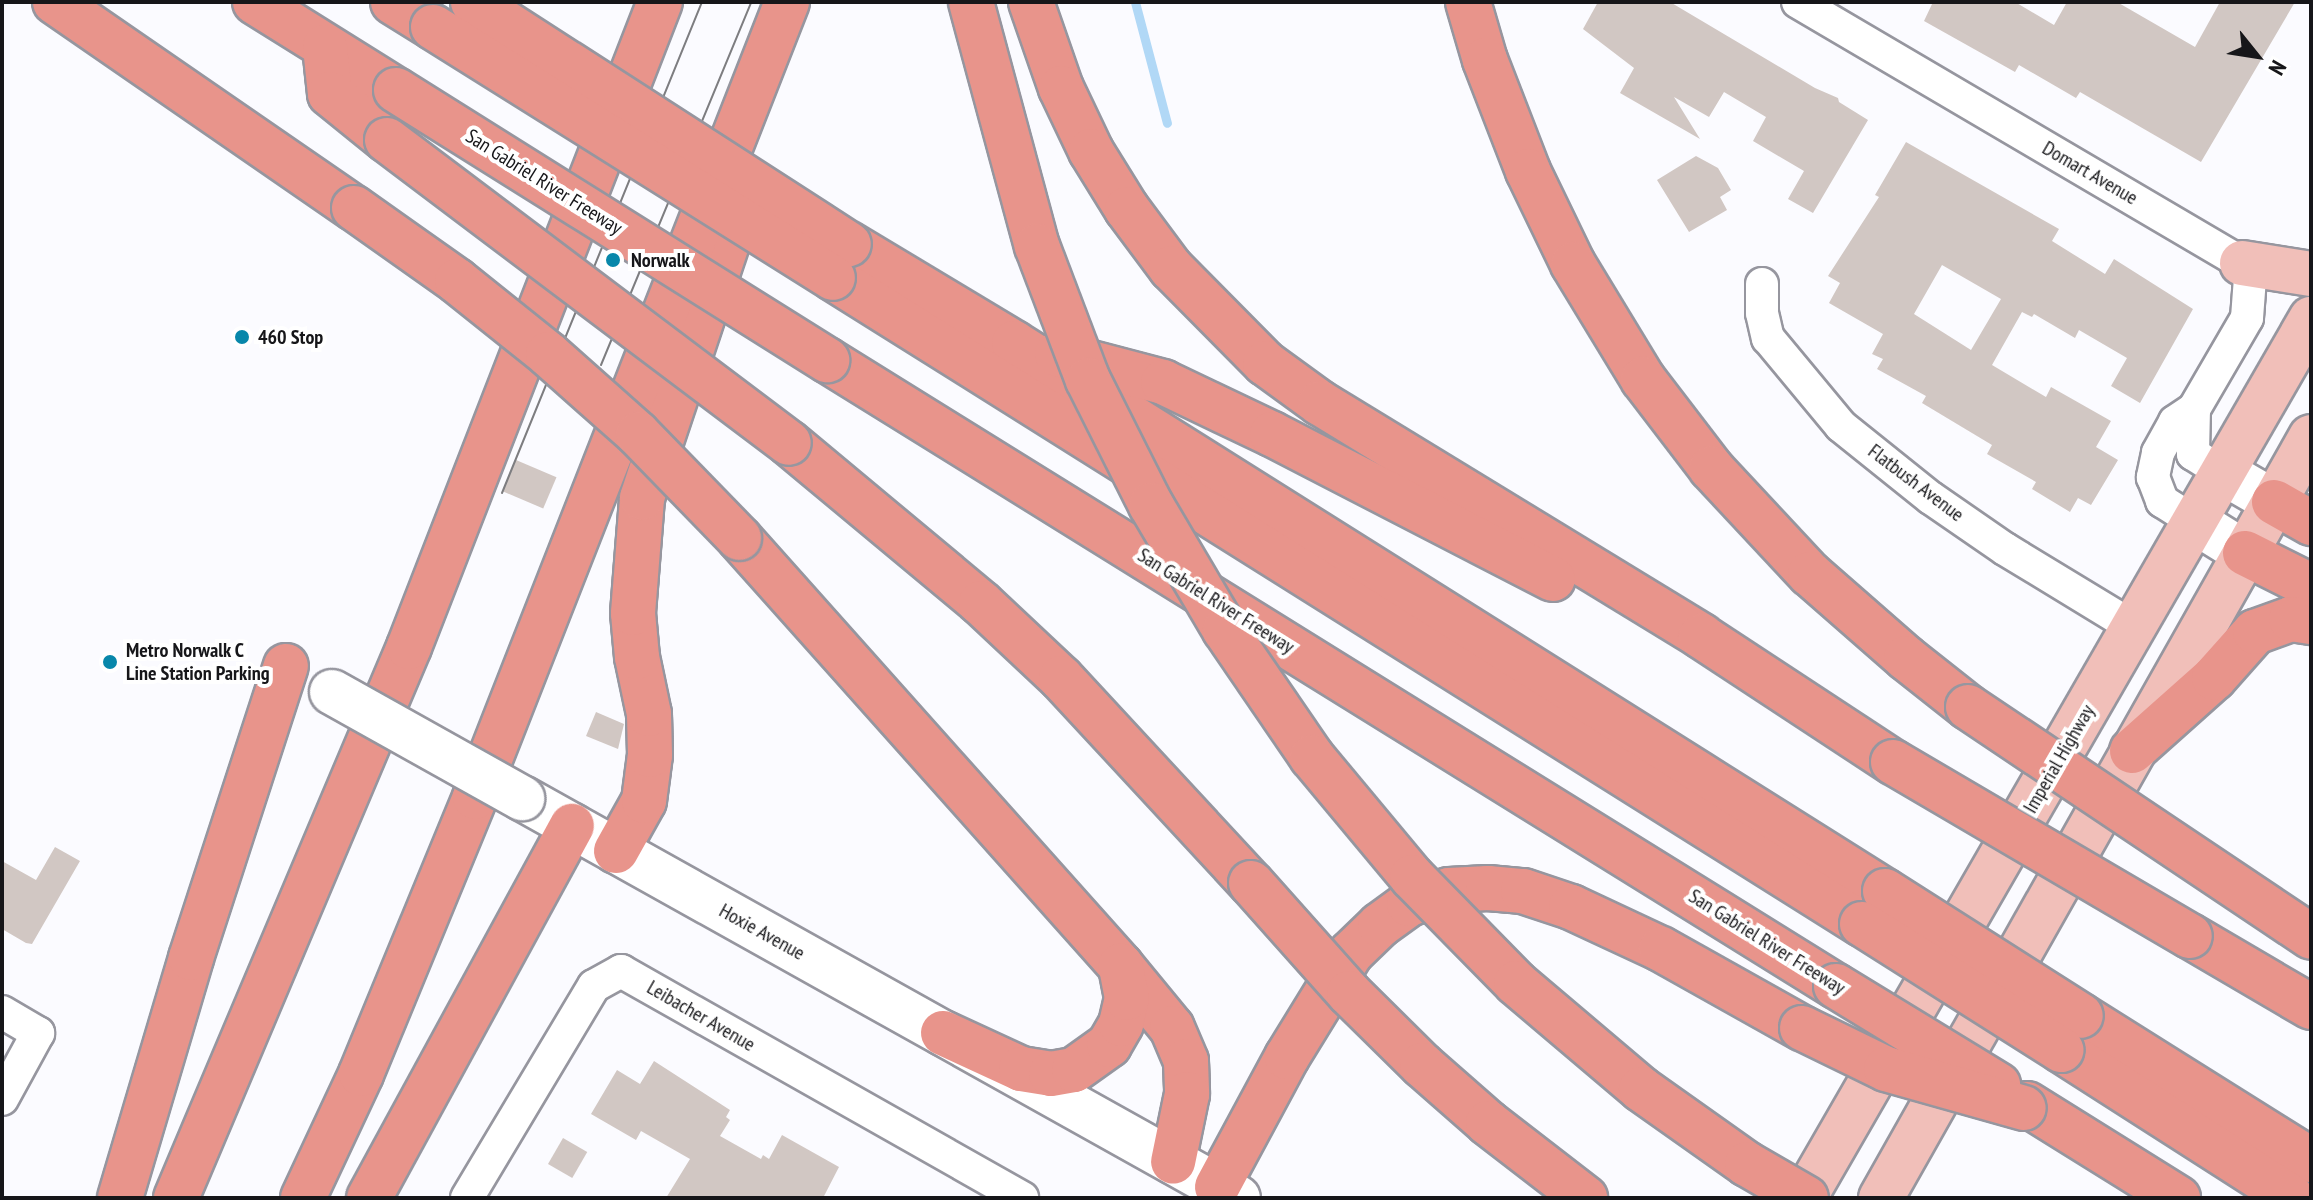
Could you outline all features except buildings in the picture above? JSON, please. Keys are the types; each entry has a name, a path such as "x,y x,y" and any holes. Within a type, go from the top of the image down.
{"highway":[{"path":"55,2 457,281 548,354 638,434 739,538 1121,966 1172,1028 1186,1061 1187,1094 1173,1162"},
{"name":"San Gabriel River Freeway","path":"255,2 310,28 396,90 1836,986 2048,1077 2148,1059 2311,1160"},
{"path":"393,2 841,261 1868,921 2048,1077 2261,1198"},
{"name":"San Gabriel River Freeway","path":"473,2 841,261 1014,343 1868,921 2048,1077 2178,1198"},
{"path":"176,1198 409,647 660,2"},
{"path":"303,1198 361,1074 475,797 787,2"},
{"path":"616,851 644,801 650,755 649,714 637,657 633,613 642,498 699,321 811,2"},
{"path":"971,2 1037,246 1088,380 1173,543 1225,630 1312,757 1412,877 1516,983 1641,1089 1747,1164 1805,1198"},
{"path":"1031,2 1067,101 1091,151 1127,209 1171,268 1265,363 1320,403 1701,636 1893,762"},
{"path":"1468,2 1485,60 1528,171 1573,264 1643,379 1711,468 1810,574 1906,658 1968,707 2311,937"},
{"path":"310,28 330,94 789,443 958,584 1061,678 1349,993 1422,1065 1488,1123 1585,1198"},
{"path":"1014,343 1163,382 1231,414 1693,651 1893,762 2311,1007"},
{"path":"2274,502 2311,523"},
{"path":"2245,553 2311,586"},
{"path":"2132,751 2214,678 2255,632 2291,619 2311,622"},
{"path":"120,1198 191,958 286,666"},
{"path":"369,1198 572,826"},
{"path":"1228,1192 1287,1057 1351,953 1380,925 1409,904 1449,890 1488,888 1523,891 1571,907 1661,949 1802,1028 1886,1069 2048,1077 2292,1198"},
{"path":"1732,920 1788,906 1868,921"},
{"path":"943,1033 1021,1069 1051,1074 1074,1070 1109,1045 1121,1024 1127,998 1121,966"},
{"path":"2148,1059 2311,1137"}],"main road":[{"path":"2242,263 2311,274"},
{"name":"Imperial Highway","path":"1805,1198 2197,523 2311,319"},
{"path":"1881,1198 2311,437"},
{"path":"2224,473 2274,502"},
{"path":"2197,523 2245,553"},
{"name":"Hoxie Avenue","path":"286,666 1228,1192"}],"street":[{"name":"Domart Avenue","path":"1798,2 1841,13 2242,263"},
{"path":"2197,523 2162,501 2153,477 2158,453 2175,422 2194,409 2247,318 2250,278 2242,263"},
{"name":"Flatbush Avenue","path":"1762,284 1762,313 1768,338 1841,426 1931,498 1992,540 2135,628"},
{"path":"2194,409 2193,454 2224,473"},
{"name":"Leibacher Avenue","path":"467,1198 594,986 621,971 1009,1195"},
{"path":"2,1012 38,1033 2,1099"}],"waterway":[{"path":"1135,2 1167,123"}],"tram line":[{"path":"502,493 702,2"},
{"path":"601,365 751,2"}],"place":[{"name":"Norwalk","path":"613,260"},
{"name":"460 Stop","path":"242,337"},
{"name":"Metro Norwalk C Line Station Parking","path":"110,662"}]}
